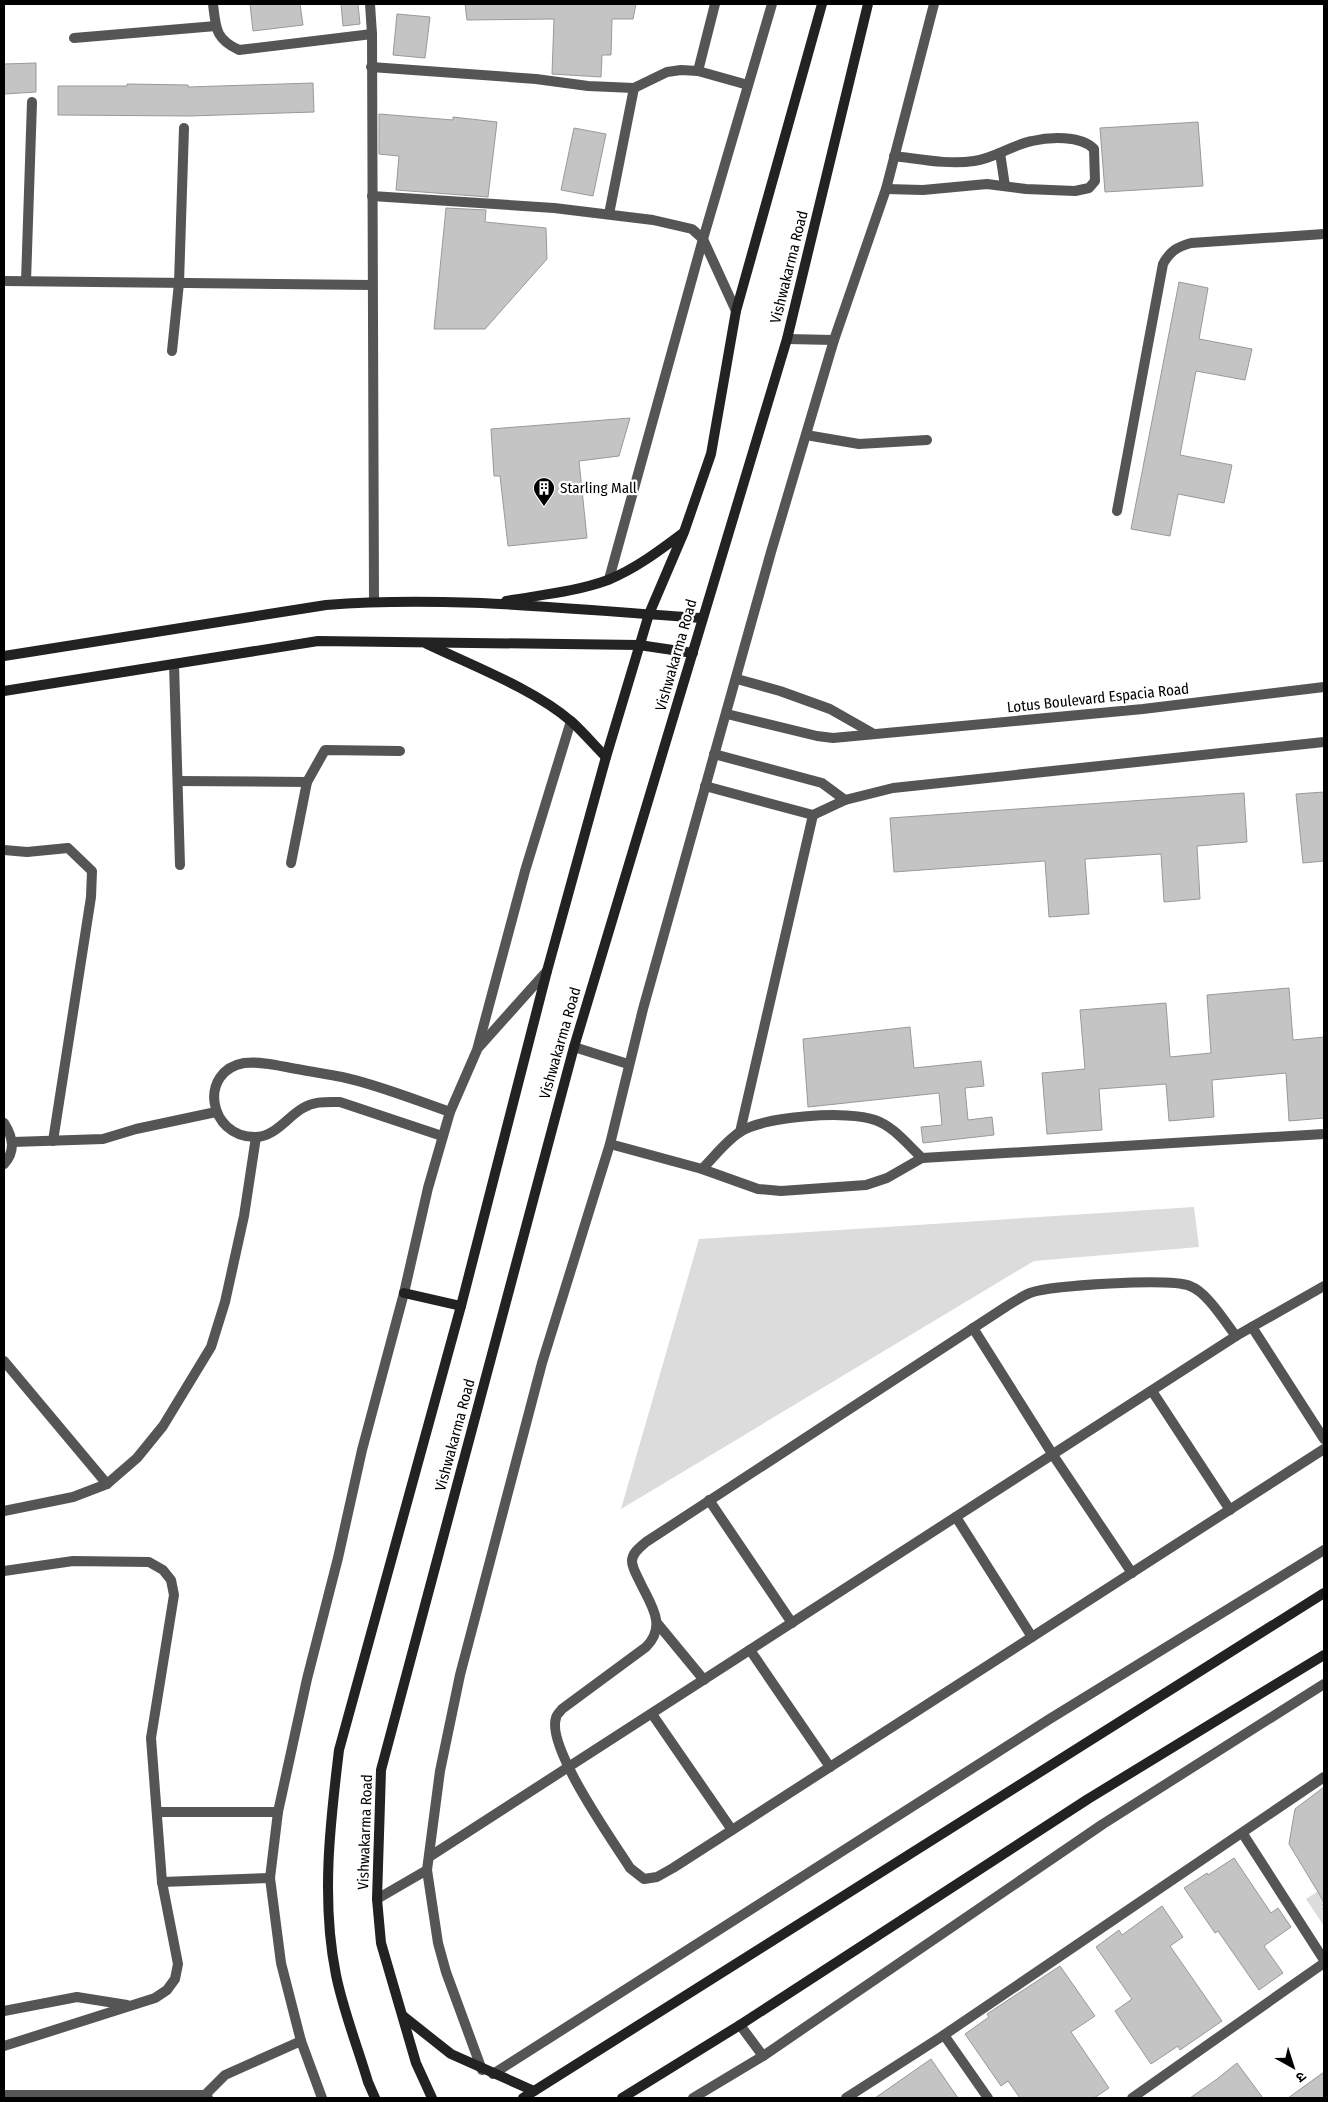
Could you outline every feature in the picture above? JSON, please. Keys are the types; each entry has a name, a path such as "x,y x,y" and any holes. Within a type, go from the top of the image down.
{"street":[{"path":"213,4 216,26 220,37 227,45 240,50 372,34"},
{"path":"370,4 372,34 374,601"},
{"path":"698,72 715,4"},
{"path":"609,580 703,239 743,84 772,4"},
{"name":"Vishwakarma Road","path":"375,2098 368,2082 336,1976 328,1903 331,1817 339,1750 461,1306 547,971 606,757 649,614 684,532 711,454 736,311 822,4"},
{"name":"Vishwakarma Road","path":"432,2098 416,2063 381,1943 377,1899 381,1770 574,1047 787,339 868,4"},
{"path":"482,2070 446,1972 438,1943 426,1870 440,1771 460,1675 542,1363 610,1144 628,1064 714,754 834,340 886,188 934,4"},
{"path":"74,38 216,26"},
{"path":"371,66 536,79 588,86 634,88 667,72 698,72 743,84"},
{"path":"609,214 634,88"},
{"path":"26,281 32,102"},
{"path":"172,351 179,283 184,128"},
{"path":"886,188 923,190 973,184 1075,191 1085,189 1095,181 1094,149 1090,145 1072,140 1032,141 975,161 962,162 894,156"},
{"path":"1000,153 1005,186"},
{"path":"372,196 545,207 609,214 674,224 692,229 703,239 736,311"},
{"path":"1117,512 1163,264 1169,253 1178,246 1191,242 1324,234"},
{"path":"4,281 372,285"},
{"path":"787,339 834,340"},
{"path":"806,434 859,444 927,440"},
{"path":"487,604 583,588 609,580 648,559 684,532"},
{"path":"4,656 326,605 374,601 487,604 702,618"},
{"path":"4,691 318,641 639,645 693,653"},
{"path":"425,643 525,691 571,721 606,757"},
{"path":"174,664 180,865"},
{"path":"737,679 780,691 830,709 874,734"},
{"name":"Lotus Boulevard Espacia Road","path":"727,714 817,736 833,738 1143,710 1324,687"},
{"path":"322,2098 301,2041 281,1963 270,1878 278,1812 307,1679 338,1558 362,1450 404,1293 428,1188 450,1112 477,1050 525,871 571,721"},
{"path":"705,786 813,815 845,800 893,788 1324,742"},
{"path":"291,863 307,782 325,750 400,751"},
{"path":"714,754 822,783 845,800"},
{"path":"178,781 307,782"},
{"path":"740,1132 813,815"},
{"path":"4,850 27,852 68,848 92,871 91,896 53,1141"},
{"path":"477,1050 547,971"},
{"path":"574,1047 628,1064"},
{"path":"442,1136 340,1102 316,1102 302,1108 275,1130 256,1137 241,1135 224,1126 216,1112 213,1100 217,1083 228,1069 243,1064 260,1063 342,1077 450,1112"},
{"path":"13,1142 103,1140 136,1129 216,1112"},
{"path":"702,1169 740,1132 757,1124 794,1118 856,1115 876,1120 892,1130 922,1158"},
{"path":"4,1123 10,1131 13,1142 8,1159 4,1164"},
{"path":"610,1144 702,1169 758,1189 782,1191 866,1185 887,1178 922,1158 1324,1134"},
{"path":"4,1511 73,1497 107,1484 137,1458 163,1426 211,1347 225,1302 244,1216 256,1137"},
{"path":"1236,1336 1203,1295 1191,1286 1171,1282 1046,1289 1030,1293 973,1328 646,1542 636,1552 632,1560 634,1570 655,1613 658,1630 654,1639 646,1648 562,1709 556,1718 555,1731 568,1768 630,1868 644,1879 657,1876 673,1868 1324,1449"},
{"path":"428,1857 1236,1336 1324,1286"},
{"path":"404,1293 461,1306"},
{"path":"1252,1327 1324,1439"},
{"path":"973,1328 1053,1455 1132,1572"},
{"path":"4,1361 107,1484"},
{"path":"1152,1391 1230,1510"},
{"path":"709,1500 792,1623"},
{"path":"956,1517 1032,1637"},
{"path":"493,2074 1048,1720 1324,1550"},
{"path":"4,1571 73,1561 149,1562 163,1570 171,1580 174,1594 151,1738 162,1882 178,1964 175,1979 166,1990 155,1998 4,2046"},
{"path":"523,2098 1324,1593"},
{"path":"657,1623 704,1680"},
{"path":"750,1650 830,1767"},
{"path":"622,2098 740,2025 1088,1799 1324,1655"},
{"path":"693,2098 763,2056 1103,1824 1324,1684"},
{"path":"652,1714 732,1830"},
{"path":"846,2098 944,2035 1324,1778"},
{"path":"157,1812 278,1812"},
{"path":"1132,2098 1324,1962 1243,1834"},
{"path":"377,1899 426,1870"},
{"path":"162,1882 270,1878"},
{"path":"4,2011 77,1998 130,2006"},
{"path":"403,2015 451,2054 482,2070 534,2091"},
{"path":"740,2025 763,2056"},
{"path":"944,2035 988,2098"},
{"path":"4,2095 206,2097 225,2074 301,2041"}],"path":[{"path":"1324,1902 1324,1912"}],"shaded area":[{"path":"1194,1207 1199,1247 1034,1261 621,1509 699,1239"},
{"path":"1324,1887 1324,1926 1306,1899"}],"building":[{"path":"250,4 300,4 303,25 253,31"},
{"path":"341,4 358,4 360,24 343,26"},
{"path":"465,4 636,4 633,19 612,19 611,55 602,55 601,77 552,74 554,19 467,20"},
{"path":"397,14 430,17 425,58 393,55"},
{"path":"36,63 36,92 4,94 4,64"},
{"path":"313,83 314,112 190,116 58,115 58,86 127,86 127,84 188,85 188,87"},
{"path":"379,114 453,120 453,117 497,122 488,197 396,190 399,156 379,154"},
{"path":"1198,122 1203,186 1105,192 1100,128"},
{"path":"574,128 606,134 593,196 561,190"},
{"path":"446,208 486,210 485,222 546,228 547,259 485,329 434,329"},
{"path":"1179,282 1208,288 1199,339 1252,349 1245,380 1196,371 1180,455 1232,465 1224,503 1178,494 1170,536 1131,529"},
{"name":"Starling Mall","path":"630,418 619,456 579,461 587,538 508,546 500,476 494,476 491,429"},
{"path":"1324,792 1324,861 1303,863 1296,794"},
{"path":"1244,793 1247,842 1197,846 1200,899 1164,902 1161,854 1085,859 1089,914 1049,917 1045,861 894,872 890,818"},
{"path":"1289,988 1293,1040 1324,1037 1324,1118 1289,1121 1286,1073 1212,1080 1214,1117 1169,1121 1166,1084 1099,1089 1102,1130 1047,1134 1042,1073 1085,1069 1080,1010 1166,1003 1170,1057 1211,1053 1207,995"},
{"path":"910,1027 914,1068 981,1061 984,1086 965,1088 968,1120 992,1117 994,1135 923,1143 921,1127 942,1125 939,1093 808,1107 803,1039"},
{"path":"1324,1787 1324,1902 1289,1844 1295,1809"},
{"path":"1234,1858 1271,1913 1278,1908 1291,1927 1264,1946 1283,1973 1259,1990 1218,1931 1215,1933 1184,1888"},
{"path":"1162,1906 1183,1937 1170,1946 1222,2021 1180,2050 1178,2046 1151,2064 1115,2011 1132,1999 1096,1947 1119,1930 1122,1935"},
{"path":"1060,1966 1095,2016 1071,2032 1109,2088 1094,2098 1020,2098 1008,2081 1001,2086 965,2034 989,2017 987,2014"},
{"path":"931,2059 958,2098 875,2098"},
{"path":"1237,2063 1263,2098 1190,2098 1217,2079"},
{"path":"1324,2072 1324,2098 1288,2098"}],"place":[{"name":"Starling Mall","path":"544,507"}]}
